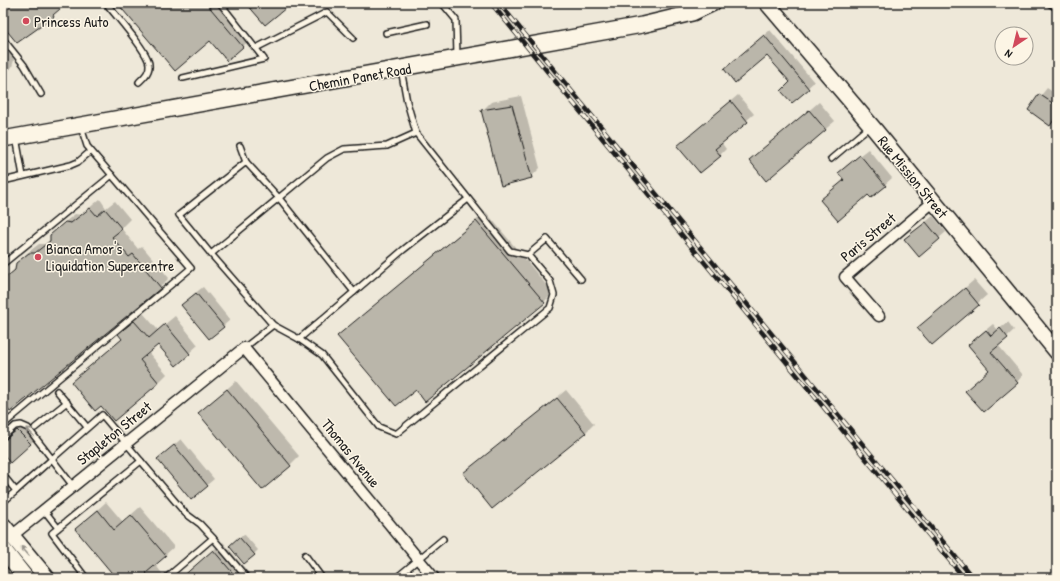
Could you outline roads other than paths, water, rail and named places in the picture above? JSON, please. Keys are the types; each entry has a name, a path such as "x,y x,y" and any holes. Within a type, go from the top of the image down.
{"street":[{"name":"Chemin Panet Road","path":"10,138 401,70 667,20 692,13 714,3"},
{"name":"Rue Mission Street","path":"767,3 870,125 1057,352"},
{"name":"Paris Street","path":"879,316 845,277 933,202"},
{"name":"Stapleton Street","path":"6,534 44,510 126,442 244,348"},
{"name":"Thomas Avenue","path":"244,348 434,578"},
{"path":"6,534 47,578"},
{"path":"3,549 26,578"}],"lane":[{"path":"106,3 143,50 149,63 148,73 139,82"},
{"path":"183,78 264,59 220,3"},
{"path":"442,3 456,20 458,59"},
{"path":"1049,3 1057,8"},
{"path":"256,48 327,12 353,38"},
{"path":"386,33 426,24"},
{"path":"4,41 24,65 41,94"},
{"path":"246,162 179,215 273,325 300,339 322,355 379,427 396,434 550,308 554,295 550,281 528,255 510,251 416,133 407,102 401,70"},
{"path":"831,159 870,125"},
{"path":"3,425 191,268 87,146 80,126"},
{"path":"211,254 327,158 344,149 387,146 416,133"},
{"path":"10,138 22,176"},
{"path":"240,146 246,162 279,198 354,292"},
{"path":"3,181 71,165 78,162 91,151"},
{"path":"3,264 112,175"},
{"path":"300,339 354,292 468,199"},
{"path":"528,255 547,240 581,280"},
{"path":"244,348 273,325"},
{"path":"58,391 87,427"},
{"path":"35,428 67,402"},
{"path":"3,502 102,415 185,513 200,524 247,578"},
{"path":"3,436 15,426 21,425 28,428 73,486"},
{"path":"86,578 52,533 141,461"},
{"path":"3,475 16,491"},
{"path":"44,510 58,528"},
{"path":"166,578 213,538"},
{"path":"396,578 443,539"},
{"path":"305,555 322,578"}],"railway":[{"path":"491,3 964,578"},
{"path":"499,3 973,578"}],"place":[{"name":"Princess Auto","path":"26,21"},
{"name":"Bianca Amor's Liquidation Supercentre","path":"38,257"}]}
